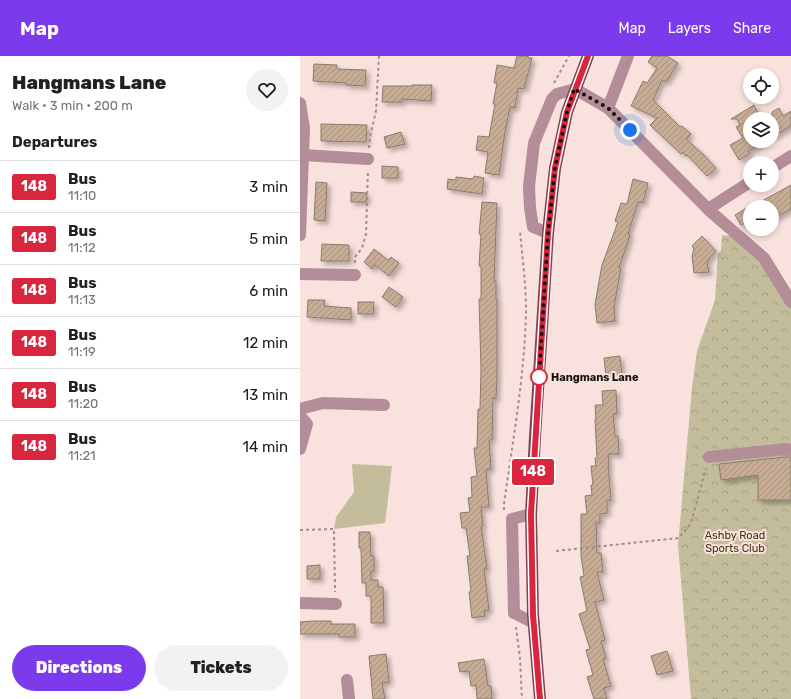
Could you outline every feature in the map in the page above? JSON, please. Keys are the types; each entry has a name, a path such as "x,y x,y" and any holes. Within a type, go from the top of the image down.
{"main road":[{"path":"540,699 534,623 531,514 534,444 548,233 555,168 567,112 574,89 588,56"}],"street":[{"path":"608,108 628,56"},
{"path":"548,233 533,227 530,208 529,186 534,143 550,104 557,94 574,89 608,108 726,226 764,258 791,302"},
{"path":"300,103 304,128 300,235"},
{"path":"303,155 368,159"},
{"path":"779,164 791,156"},
{"path":"708,208 743,186"},
{"path":"300,274 355,275"},
{"path":"300,408 323,403 384,405"},
{"path":"300,416 307,424 300,449"},
{"path":"709,458 785,449 791,450"},
{"path":"531,514 512,519 514,613 534,623"},
{"path":"300,603 336,604"},
{"path":"347,680 349,699"}],"path":[{"path":"557,94 552,86 569,56"},
{"path":"512,519 504,511 504,504 522,367 526,308 520,229"},
{"path":"556,551 679,538 691,523 709,458"},
{"path":"300,530 334,529 336,604"},
{"path":"514,613 520,658 522,699"}],"green space":[{"name":"Ashby Road Sports Club","path":"722,235 742,238 791,296 791,699 691,699 678,545 692,388 697,351 715,300 718,254 721,251"},
{"path":"352,464 392,466 385,523 334,529 336,517 354,492"}],"building":[{"path":"517,56 528,56 528,58 532,58 524,89 518,88 515,108 510,107 499,175 485,173 488,152 476,150 478,136 489,137 495,104 493,104 497,83 494,83 497,65 514,68"},
{"path":"652,56 667,56 678,63 666,82 662,80 653,100 680,127 682,126 691,134 686,139 716,168 707,176 687,155 686,156 683,152 681,154 650,125 657,118 631,106 643,81 647,83 657,68 648,62"},
{"path":"314,64 337,65 337,69 366,70 365,86 313,81"},
{"path":"432,85 431,101 402,99 402,102 382,102 383,86"},
{"path":"754,105 758,112 743,112 743,138 736,127 740,125 737,119 731,119"},
{"path":"779,108 783,116 791,111 791,126 779,133 779,112 772,112"},
{"path":"321,124 367,125 366,142 321,141"},
{"path":"401,132 405,144 387,148 384,137"},
{"path":"743,138 743,148 753,148 748,151 750,153 743,156 739,160 730,145"},
{"path":"382,166 398,167 398,178 382,178"},
{"path":"474,176 484,178 482,194 447,189 448,179 456,180 456,177 473,179"},
{"path":"633,179 648,183 643,203 638,202 628,234 630,235 619,268 621,268 614,307 615,321 597,323 595,304 602,265 618,222 615,221 621,203 627,204"},
{"path":"316,182 327,183 325,221 314,220"},
{"path":"791,185 791,209 779,215 779,200 764,200"},
{"path":"351,192 367,193 366,202 351,202"},
{"path":"482,202 497,203 494,281 496,281 497,299 497,376 496,399 493,398 492,440 489,440 491,469 486,470 489,507 481,507 483,526 481,526 487,569 484,569 489,610 484,611 485,616 472,618 467,556 470,556 466,528 462,528 460,513 470,512 468,498 472,497 471,477 477,476 474,448 477,448 478,409 480,409 481,368 479,299 481,299 481,266 479,266 481,234 479,234"},
{"path":"743,210 743,224 741,225 735,215"},
{"path":"702,236 716,251 707,263 709,272 694,273 692,256 694,249 692,246"},
{"path":"322,244 349,245 349,261 321,261"},
{"path":"374,249 388,260 391,257 399,263 389,276 375,265 372,269 364,262"},
{"path":"389,287 403,297 396,307 382,297"},
{"path":"308,300 325,300 324,306 351,308 351,320 307,317"},
{"path":"358,302 374,302 373,314 358,314"},
{"path":"620,356 622,374 606,376 604,358"},
{"path":"616,390 617,414 613,414 615,436 618,436 619,454 608,454 611,500 607,501 607,513 600,514 600,523 596,523 597,553 601,553 603,572 597,572 604,600 595,602 605,640 601,641 606,658 603,659 611,686 604,688 607,699 594,699 587,677 593,675 586,650 590,649 579,614 587,611 580,577 584,576 581,556 581,514 587,514 585,496 592,495 591,485 593,485 591,466 596,466 595,405 603,405 602,391"},
{"path":"791,457 791,500 758,500 758,475 721,480 719,464"},
{"path":"359,532 370,532 371,556 374,556 374,571 371,571 371,580 378,580 378,587 383,587 384,623 371,623 371,596 366,596 366,583 362,583"},
{"path":"320,565 320,579 307,579 307,566"},
{"path":"331,621 331,624 355,624 355,637 339,637 339,634 300,634 300,622"},
{"path":"667,651 673,671 657,675 651,656"},
{"path":"386,654 389,682 382,683 385,699 373,699 369,656"},
{"path":"484,659 488,686 491,686 492,699 477,699 476,685 471,686 469,671 460,672 458,663"}],"bus line":[{"name":"148","path":"540,699 533,615 531,514 548,233 555,168 567,112 574,89 588,56"}],"place":[{"name":"Hangmans Lane","path":"539,377"}],"route":[{"path":"539,377 548,233 555,168 567,112 574,89 608,108 630,130"}]}
